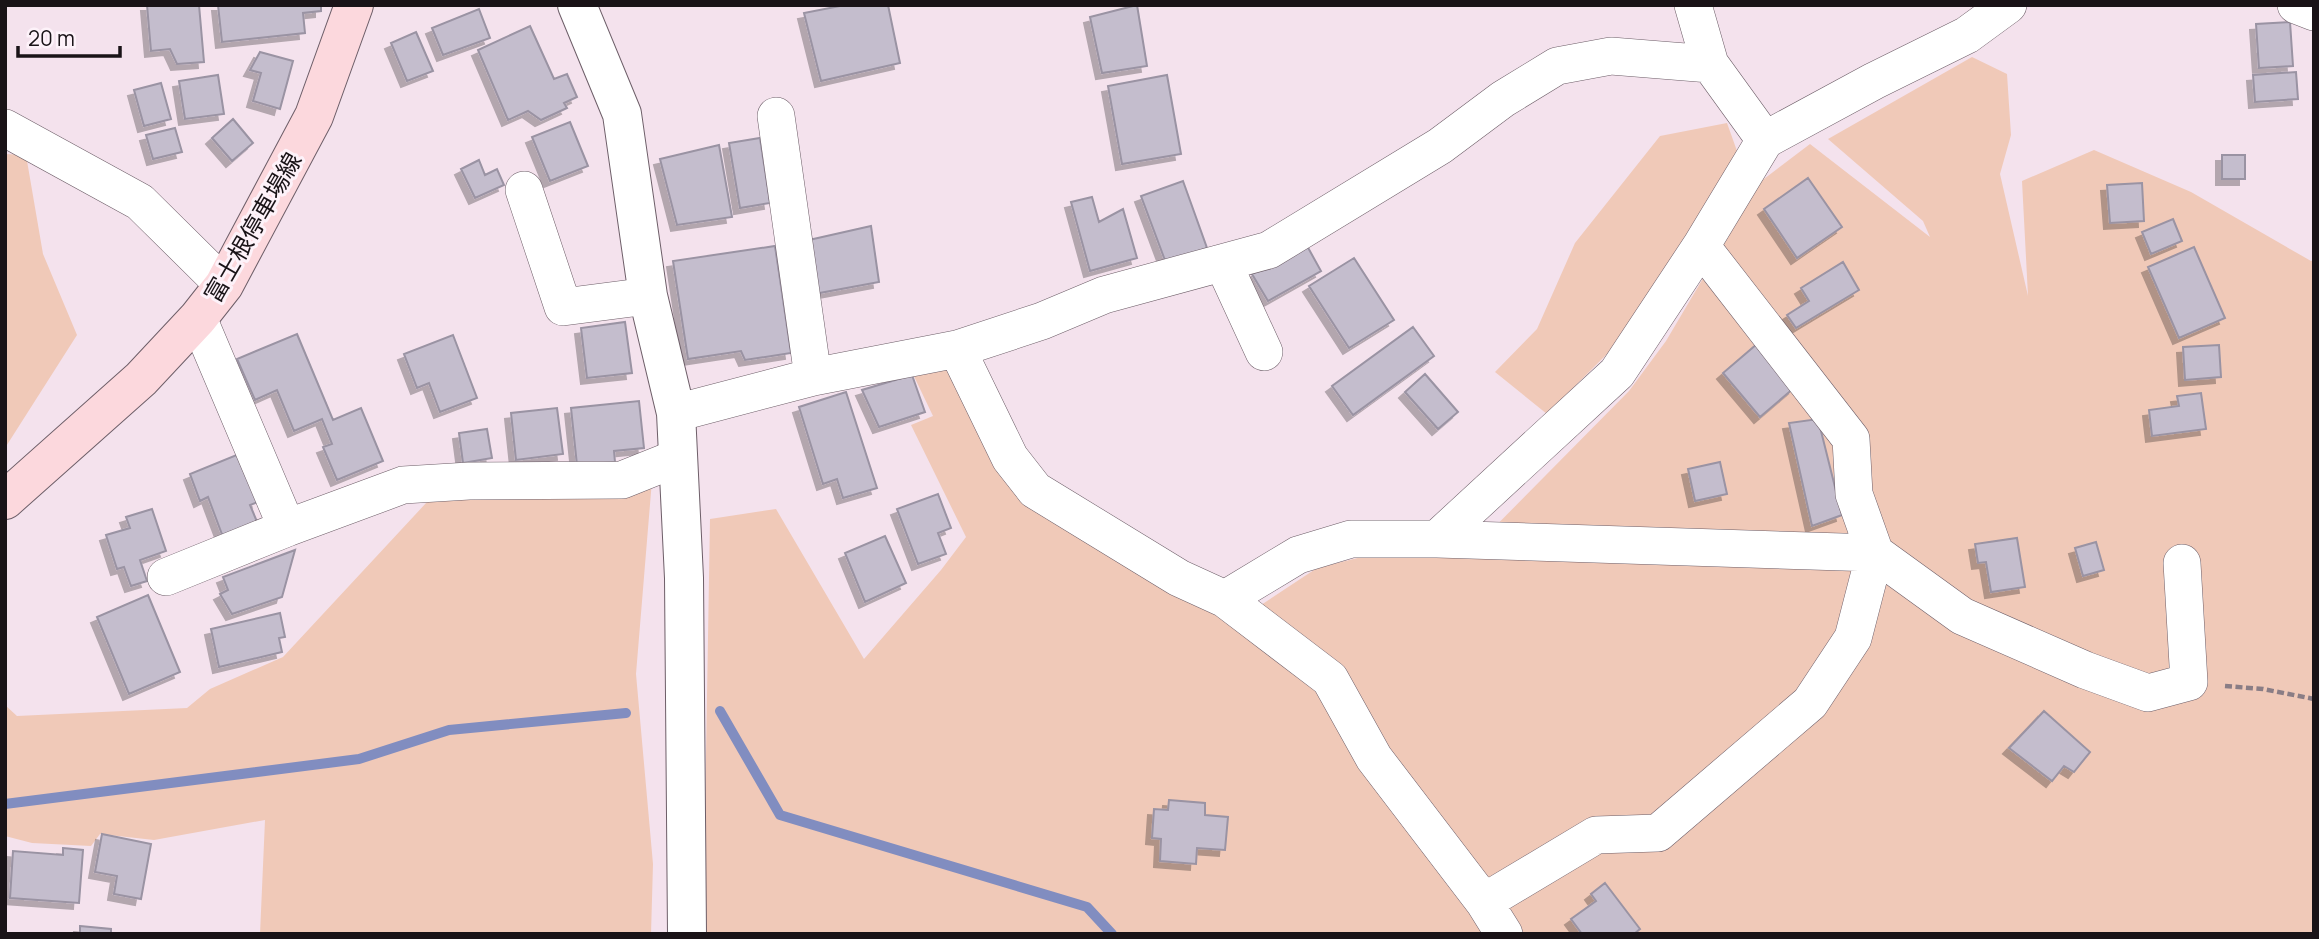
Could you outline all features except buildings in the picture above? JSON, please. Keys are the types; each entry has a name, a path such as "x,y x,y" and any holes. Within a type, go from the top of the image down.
{"main road":[{"name":"富士根停車場線","path":"5,500 141,379 198,318 224,285 314,116 354,5"}],"street":[{"path":"577,5 622,114 648,296 676,413 684,578 687,934"},
{"path":"1693,5 1710,64 1765,140"},
{"path":"1437,539 1617,373 1701,246 1765,140 1967,35 2008,5"},
{"path":"2296,5 2314,12"},
{"path":"676,413 813,377 957,349 1042,321 1104,295 1269,250 1440,146 1503,99 1558,66 1611,56 1710,64"},
{"path":"776,116 813,377"},
{"path":"5,128 140,202 224,285"},
{"path":"524,190 563,307 648,296"},
{"path":"1484,902 1596,835 1658,833 1810,703 1853,638 1875,553 1854,494 1851,439 1701,246"},
{"path":"1223,262 1264,352"},
{"path":"198,318 287,528"},
{"path":"957,349 1010,458 1035,490 1179,579 1225,599 1330,679 1374,758 1484,902 1504,934"},
{"path":"166,577 403,485 469,481 622,480 677,458"},
{"path":"1225,599 1298,555 1351,539 1437,539 1875,553 1962,616 2085,670 2148,693 2189,682 2182,563"}],"path":[{"path":"2189,682 2263,689 2314,699"}],"shaded area":[{"path":"1972,57 2007,74 2011,135 2000,174 2028,296 2022,181 2094,150 2191,192 2311,261 2314,260 2314,934 703,934 710,519 776,509 864,659 966,537 911,425 933,416 910,368 957,349 1009,456 1255,609 1317,568 1378,553 1465,557 1629,391 1666,341 1760,182 1810,144 1930,237 1923,221 1828,139"},
{"path":"1727,123 1737,151 1631,330 1547,414 1495,372 1537,329 1575,243 1660,136"},
{"path":"5,154 26,155 43,254 77,335 5,448"},
{"path":"653,468 636,674 653,864 651,934 260,934 265,820 154,840 100,834 91,846 32,843 5,836 5,705 17,716 187,708 210,689 283,657 440,488"}],"waterway":[{"path":"720,711 780,815 1087,907 1112,934"},
{"path":"5,804 359,759 449,730 626,713"}]}
